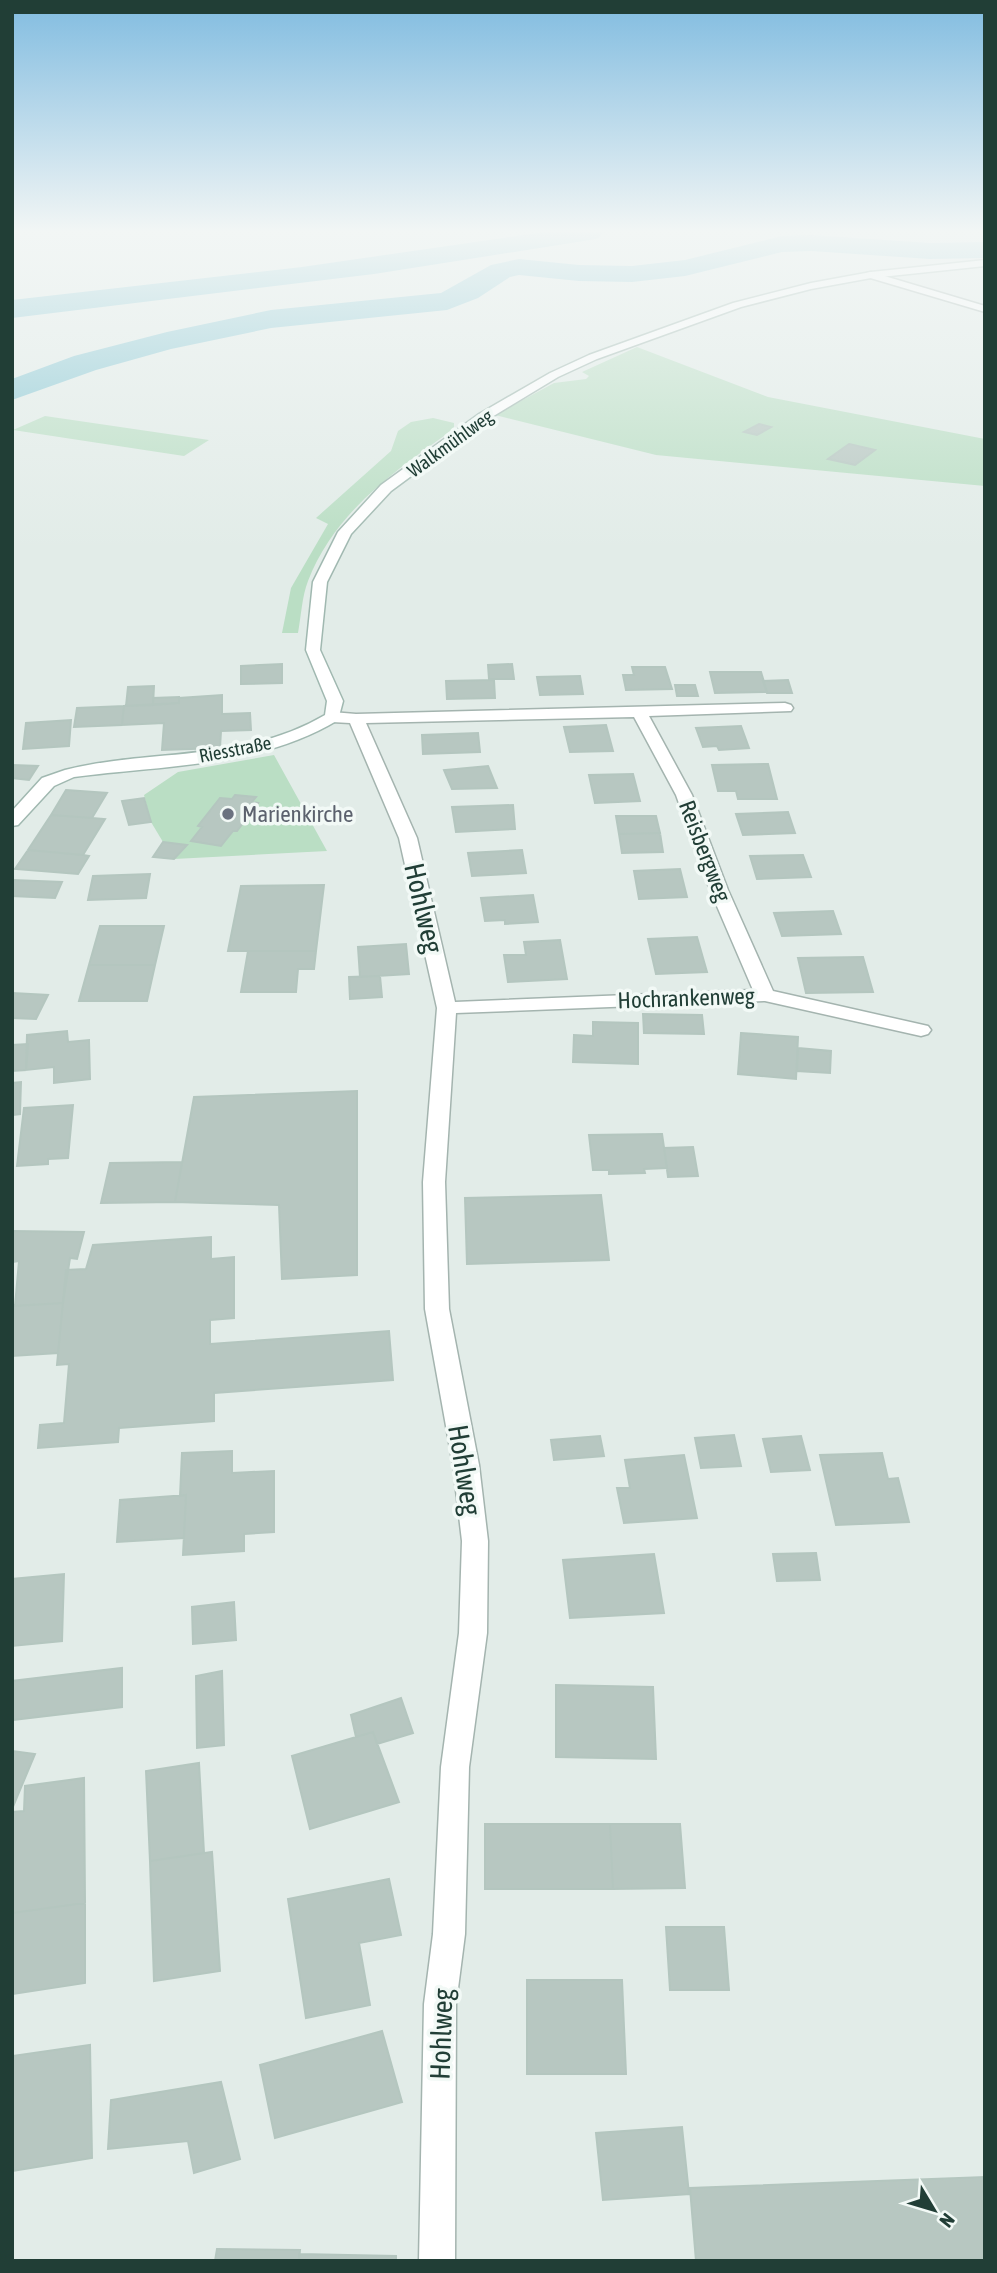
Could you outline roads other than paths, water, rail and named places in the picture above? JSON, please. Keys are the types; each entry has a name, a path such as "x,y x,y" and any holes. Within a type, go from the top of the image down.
{"street":[{"name":"Walkmühlweg","path":"344,718 313,650 320,582 345,532 386,488 483,417 554,375 641,338"},
{"path":"344,718 785,708"},
{"name":"Reisbergweg","path":"638,710 684,795 719,890 765,995"},
{"name":"Riesstraße","path":"12,821 48,782 71,773 221,755 317,729 344,718"},
{"name":"Hohlweg","path":"344,718 408,838 447,1009 434,1182 437,1309 466,1465 475,1541 473,1633 454,1767 449,1934 440,2004 437,2261"},
{"name":"Hochrankenweg","path":"447,1009 765,995 921,1030"}],"waterway":[{"path":"12,390 85,363 181,338"}],"place":[{"name":"Marienkirche","path":"228,814"}]}
